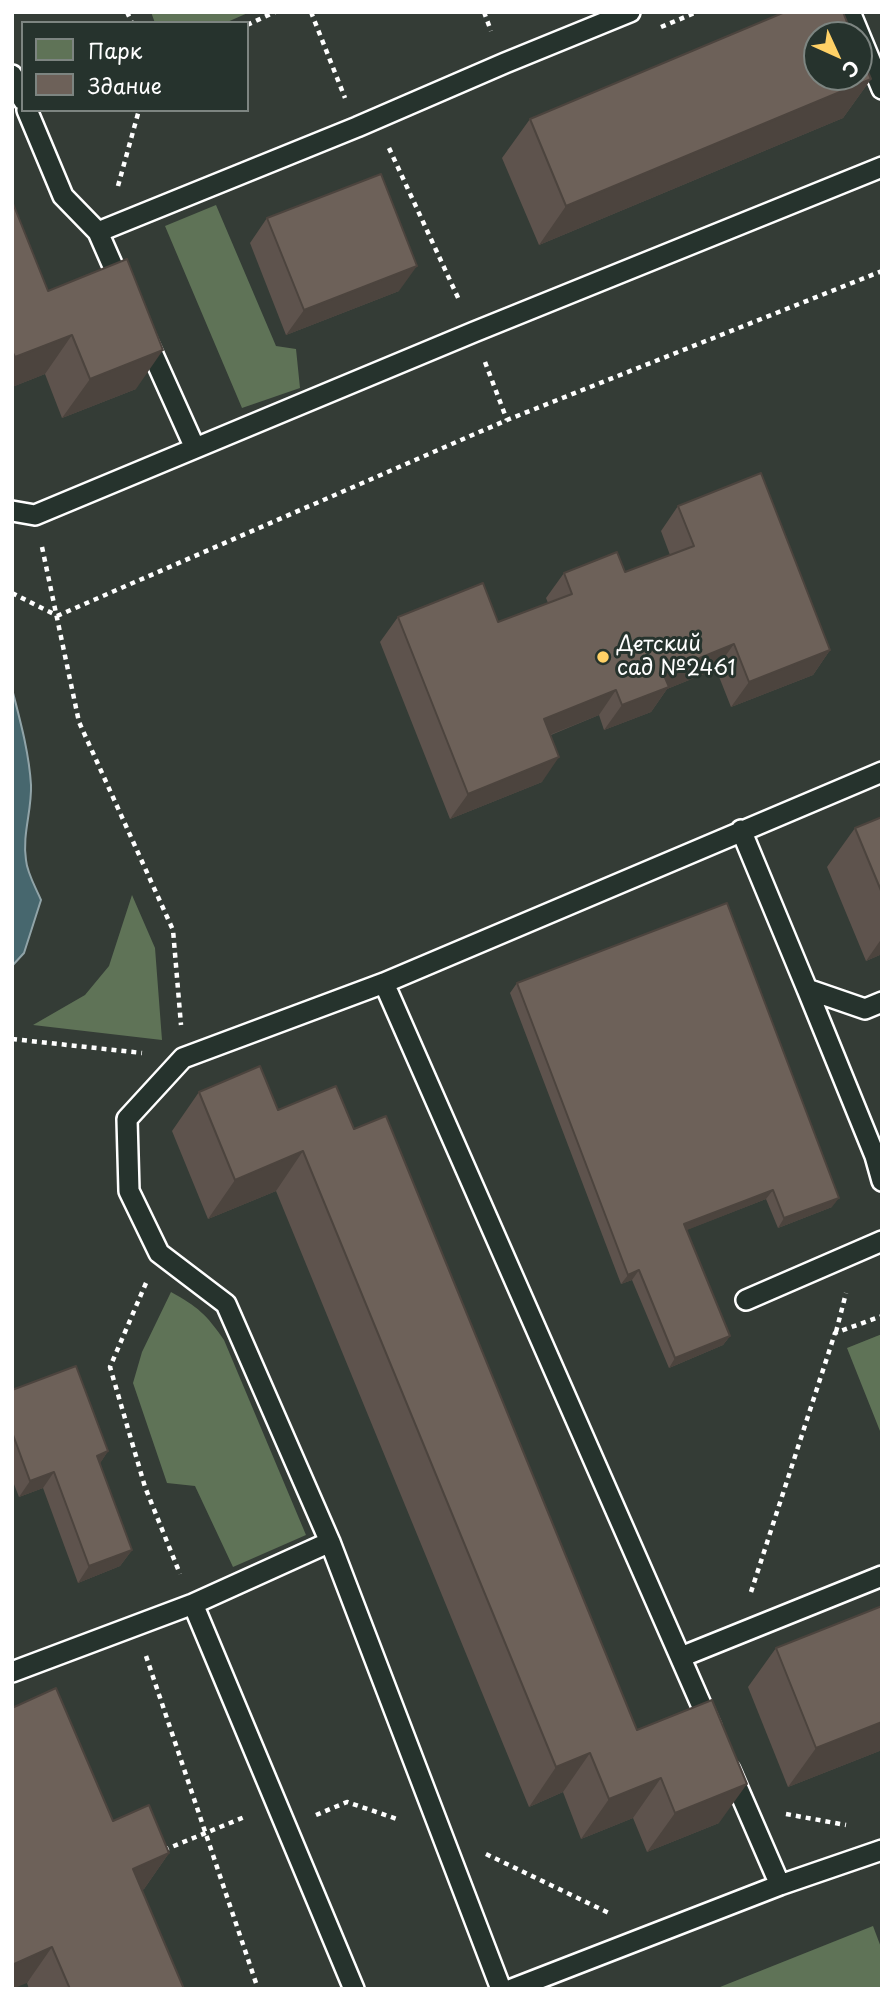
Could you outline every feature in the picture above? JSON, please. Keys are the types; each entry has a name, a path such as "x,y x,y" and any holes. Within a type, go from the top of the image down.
{"lane":[{"path":"98,232 630,12"},
{"path":"850,12 882,89"},
{"path":"12,75 21,95"},
{"path":"28,112 63,196 98,232 195,448"},
{"path":"12,511 35,515 474,332 882,167"},
{"path":"501,1989 330,1542 226,1304 159,1253 130,1191 127,1119 183,1058 384,983 882,772"},
{"path":"741,830 875,1156 882,1181"},
{"path":"384,983 780,1885"},
{"path":"807,989 865,1010 882,1002"},
{"path":"746,1300 882,1241"},
{"path":"12,1672 193,1604 330,1542"},
{"path":"681,1657 882,1576"},
{"path":"193,1604 354,1989"},
{"path":"512,1989 780,1885 882,1850"}],"path":[{"path":"248,25 275,12"},
{"path":"311,12 357,127 385,140 474,332 507,420"},
{"path":"98,232 116,195 138,112"},
{"path":"57,616 507,420 882,271"},
{"path":"12,1039 183,1058 173,930 79,722 35,515"},
{"path":"12,593 57,616"},
{"path":"159,1253 110,1367 145,1487 193,1604"},
{"path":"737,1634 835,1333 882,1317"},
{"path":"135,1625 258,1989"},
{"path":"157,1852 276,1803"},
{"path":"746,1807 855,1826"}],"green space":[{"path":"151,12 250,12 230,21 154,21"},
{"path":"216,205 276,346 296,349 300,388 242,408 165,226"},
{"path":"132,895 155,948 162,1040 33,1025 85,995 109,966"},
{"path":"171,1292 201,1312 224,1340 306,1535 233,1567 195,1486 167,1483 133,1383 142,1352"},
{"path":"882,1334 882,1436 847,1348"},
{"path":"873,1926 882,1950 882,1989 715,1989"}],"water":[{"path":"12,689 26,748 31,785 25,841 26,860 41,900 24,953 12,966"}],"building":[{"path":"785,12 843,12 847,21 803,21 803,91 842,91 566,206 530,119"},
{"path":"381,174 417,266 304,310 267,218"},
{"path":"12,201 48,291 127,259 163,350 90,379 72,335 15,357 12,351"},
{"name":"Детский сад №2461","path":"761,473 830,650 749,682 734,644 663,673 669,687 622,705 616,690 544,719 559,757 468,794 398,617 483,583 498,622 572,594 564,573 617,552 625,572 694,546 678,506"},
{"path":"882,817 882,893 855,828"},
{"path":"727,903 839,1198 784,1218 773,1190 684,1224 730,1336 675,1358 639,1270 628,1275 517,983"},
{"path":"260,1066 278,1110 336,1086 354,1129 386,1116 637,1730 712,1700 747,1784 675,1813 661,1778 609,1799 590,1753 556,1767 303,1151 235,1180 199,1092"},
{"path":"76,1366 108,1451 97,1456 132,1550 89,1566 54,1472 30,1481 12,1432 12,1390"},
{"path":"882,1606 882,1722 816,1748 776,1648"},
{"path":"56,1688 113,1821 149,1805 169,1853 133,1869 184,1989 70,1989 52,1947 12,1965 12,1708"}],"place":[{"name":"Детский сад №2461","path":"603,657"}]}
